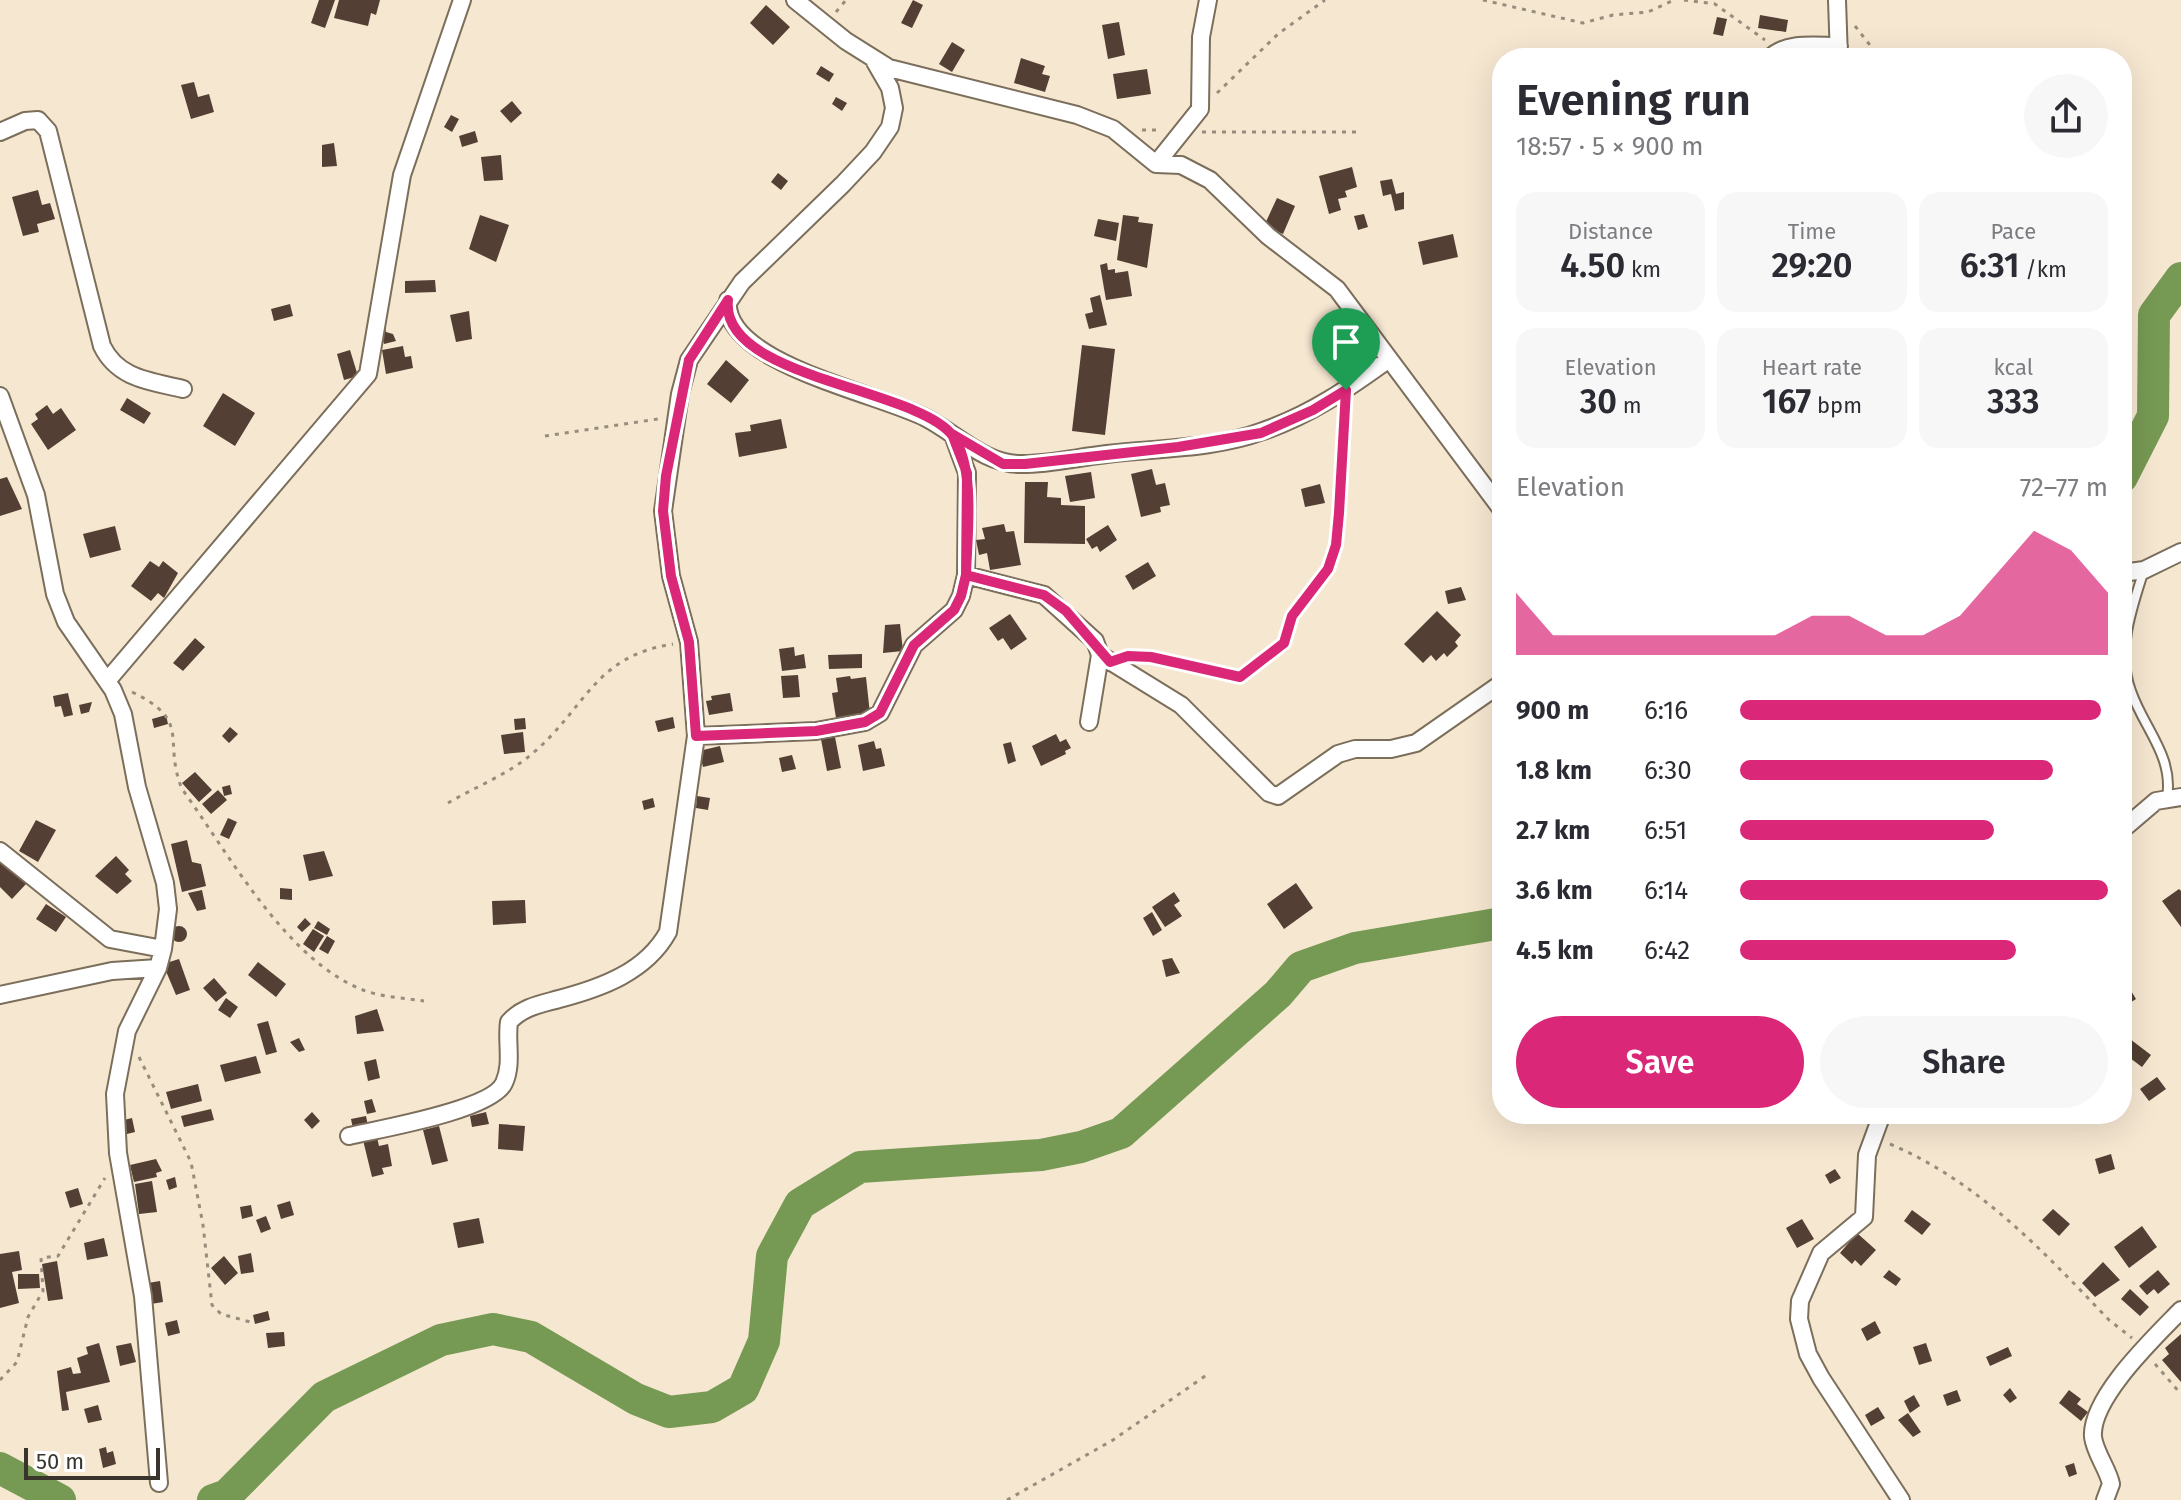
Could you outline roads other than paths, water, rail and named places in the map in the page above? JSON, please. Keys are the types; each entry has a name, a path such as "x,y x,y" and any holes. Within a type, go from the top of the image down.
{"street":[{"path":"110,685 368,374 402,175 462,0"},
{"path":"795,0 875,62 921,79 1048,106 1113,129 1156,164 1181,165 1210,180 1268,236 1337,289 1492,497"},
{"path":"1156,164 1200,109 1201,28 1208,0"},
{"path":"1837,2 1839,48"},
{"path":"349,1136 482,1100 503,1087 508,1072 509,1022 514,1016 524,1009 589,991 621,977 659,948 672,915 696,736 689,642 671,576 663,511 666,476 689,360 728,300 780,242 873,152 890,127 894,108 890,88 875,62"},
{"path":"0,132 16,124 38,120 48,131 102,346 109,360 130,376 183,389"},
{"path":"728,300 726,313 734,329 789,366 925,417 1003,464 1178,447 1261,433 1313,410 1389,359"},
{"path":"0,396 36,495 55,594 66,622 85,654 110,685 123,714 137,787 165,883 168,909 163,949 158,968 127,1031 115,1094 118,1153 143,1296 159,1483"},
{"path":"696,736 816,731 872,717 885,705 914,645 954,610 966,575 967,473 952,434"},
{"path":"2132,572 2144,570 2181,552"},
{"path":"966,575 1044,595 1095,641 1105,658 1181,705 1269,793 1278,796 1338,754 1355,749 1391,749 1416,743 1492,690"},
{"path":"1089,722 1105,658"},
{"path":"2132,821 2156,801 2174,798"},
{"path":"0,851 110,939 163,949"},
{"path":"0,995 112,971 158,968"},
{"path":"1877,1124 1867,1155 1864,1217 1821,1253 1800,1301 1799,1319 1805,1345 1821,1378 1901,1500"},
{"path":"2105,1500 2111,1484 2096,1446 2094,1428 2113,1383 2181,1310"}],"lane":[{"path":"2132,609 2144,570"},
{"path":"2132,693 2167,765 2174,798"}],"waterway":[{"path":"2132,457 2153,416 2154,315 2181,278"},
{"path":"213,1500 227,1495 324,1397 441,1340 493,1329 531,1337 636,1399 669,1412 712,1407 743,1389 764,1341 772,1256 800,1204 860,1167 1041,1155 1081,1147 1121,1133 1278,994 1301,967 1355,948 1492,925"},
{"path":"0,1468 60,1500"}]}
